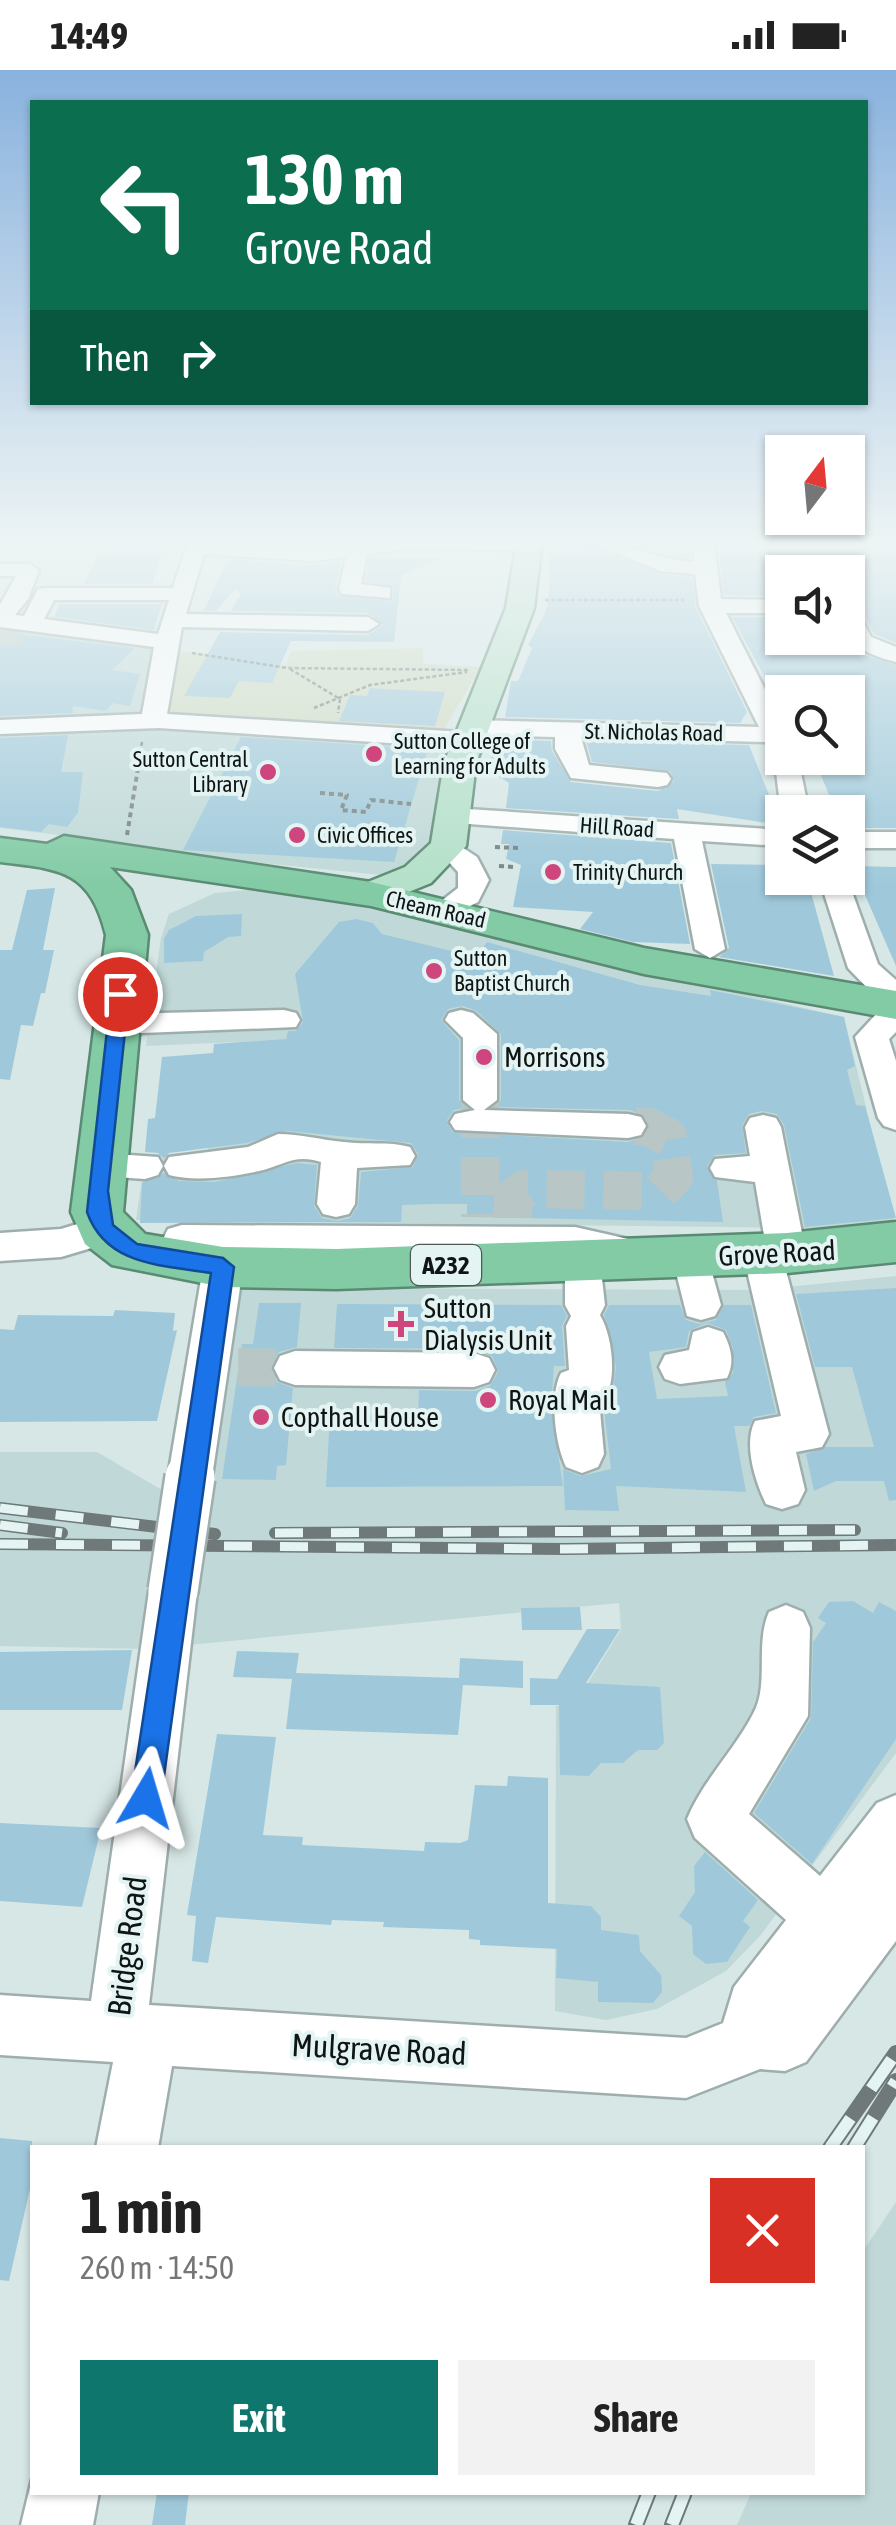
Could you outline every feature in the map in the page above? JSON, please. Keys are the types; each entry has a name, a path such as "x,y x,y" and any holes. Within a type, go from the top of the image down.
{"highway":[{"name":"Cheam Road","path":"0,840 371,894 446,909 644,961 887,1003"},
{"path":"0,850 74,862 103,877 124,917 127,935 116,1024 122,1166 98,1212 104,1230"},
{"path":"127,935 164,897 216,879 250,876"},
{"name":"Grove Road","path":"104,1230 131,1252 492,1236 584,1297 687,1306 775,1253 883,1250"}],"main road":[{"path":"371,894 418,876 450,831 469,733 500,656"}],"street":[{"path":"152,721 165,656"},
{"path":"731,656 765,719"},
{"name":"St. Nicholas Road","path":"0,727 152,721 367,734 568,730 729,734 765,744"},
{"path":"568,730 568,749 580,772 658,779"},
{"path":"446,909 474,893 474,880 450,831"},
{"name":"Hill Road","path":"450,831 765,837"},
{"path":"698,833 710,949"},
{"path":"865,840 896,840"},
{"path":"839,895 864,968 889,990 889,1023 872,1037 896,1118"},
{"path":"116,1024 284,1020"},
{"path":"461,1020 480,1034 474,1112 628,1126"},
{"path":"763,1127 775,1253 806,1434 770,1434 782,1490"},
{"path":"182,1166 256,1160 278,1146 315,1147 340,1155 397,1156"},
{"path":"334,1223 340,1155"},
{"path":"728,1168 770,1170"},
{"name":"Grove Road","path":"222,1249 334,1223 576,1241 687,1306"},
{"path":"13,1248 61,1244 104,1230"},
{"name":"Bridge Road","path":"127,2145 132,2034 173,1591 190,1477 223,1367 222,1249"},
{"path":"582,1454 576,1385 592,1385 584,1297"},
{"path":"295,1368 474,1370"},
{"path":"786,1628 782,1716 714,1819 842,1932"},
{"name":"Mulgrave Road","path":"0,2025 686,2068 734,2053 750,2039 785,2042 896,1822"},
{"name":"Mulgrave Road","path":"842,1932 896,1894"},
{"path":"57,2525 62,2495"}],"path":[{"path":"228,656 288,668 476,670 370,685 254,727"},
{"path":"288,668 340,699"},
{"path":"340,699 338,714 372,718 367,734"},
{"path":"119,856 126,843 152,721"},
{"path":"320,792 348,795 342,810 366,812 370,800 411,804"},
{"path":"495,847 518,848"},
{"path":"500,866 514,867"}],"shaded area":[{"path":"0,656 152,656 145,705 166,726 447,742 430,842 404,867 381,875 181,855 126,843 0,828"},
{"path":"260,889 345,903 844,1017 896,1229 136,1220 145,1159 205,1159 209,1146 224,1139 264,1139 283,1040 146,1046 161,938 169,914 215,893"},
{"path":"896,1276 896,1753 760,1936 726,1971 657,2009 606,2020 555,2011 556,1706 573,1707 621,1629 619,1603 147,1649 0,1646 0,1452 97,1452 169,1494 242,1288 757,1290"},
{"path":"896,2202 896,2525 737,2525 750,2495 865,2495 865,2248"}],"green space":[{"path":"179,656 215,656 286,665 289,656 423,656 423,664 481,667 444,729 176,716 165,704"}],"building":[{"path":"0,656 127,656 112,670 140,674 130,706 113,703 106,711 73,706 72,713 0,716"},
{"path":"207,656 284,656 272,683 239,681 230,698 184,696"},
{"path":"529,656 719,656 747,712 740,723 505,717 511,681 518,681"},
{"path":"753,656 867,656 896,665 896,828 865,828 865,795 829,795 821,775 865,775 865,675 765,677"},
{"path":"370,688 445,692 435,726 339,721 350,695 367,696"},
{"path":"68,735 61,772 83,772 78,813 67,827 49,824 41,832 0,827 0,738"},
{"path":"241,737 428,749 394,862 183,850"},
{"path":"504,739 551,741 552,751 571,782 658,791 674,781 670,771 592,762 586,741 749,745 769,795 765,795 765,823 677,809 679,819 506,808 509,783 488,770 493,745"},
{"path":"503,830 671,843 690,944 633,942 580,929 593,912 513,907 521,865 506,859 509,844 501,844"},
{"path":"711,864 765,865 765,895 812,895 834,976 719,957 729,948"},
{"path":"865,866 896,867 896,966 865,895"},
{"path":"55,888 43,950 54,950 45,993 41,993 33,1026 21,1025 10,1080 0,1079 0,950 12,950 27,890"},
{"path":"242,914 241,936 228,937 204,952 203,961 164,963 164,939 169,930 196,916"},
{"path":"356,919 373,923 382,934 476,957 487,942 640,985 711,996 710,990 844,1017 855,1066 847,1070 856,1105 865,1106 896,1218 805,1227 784,1125 777,1114 762,1111 749,1114 742,1125 746,1153 715,1155 707,1166 717,1181 723,1222 467,1217 467,1204 434,1204 402,1205 401,1222 140,1223 142,1183 164,1173 179,1181 214,1182 297,1163 317,1165 314,1206 322,1218 337,1221 350,1218 358,1206 361,1172 413,1167 418,1154 411,1143 287,1131 247,1143 169,1153 164,1159 158,1153 145,1152 148,1119 155,1118 162,1057 213,1053 214,1044 286,1039 288,1031 296,1031 303,1022 295,974 339,922","holes":["462,1006 475,1010 501,1034 501,1100 495,1107 629,1110 644,1115 649,1124 644,1137 628,1142 452,1132 447,1120 454,1110 467,1108 459,1100 459,1040 441,1020 448,1009"]},
{"path":"896,1288 896,1500 889,1501 884,1481 836,1481 814,1491 806,1454 826,1447 874,1447 852,1367 815,1367 796,1294"},
{"path":"259,1303 301,1303 297,1347 279,1352 271,1366 277,1382 293,1388 286,1465 277,1466 276,1480 222,1479 242,1344 253,1344"},
{"name":"Royal Mail","path":"337,1304 561,1305 567,1316 562,1326 565,1366 554,1366 551,1407 563,1486 326,1487 330,1414 418,1416 419,1390 475,1391 490,1386 498,1372 492,1356 474,1349 334,1348"},
{"path":"609,1305 680,1305 686,1320 700,1324 716,1320 724,1305 751,1305 776,1413 754,1417 749,1426 734,1426 746,1492 616,1486 619,1511 565,1510 563,1469 581,1476 611,1469 603,1402 613,1390 616,1367 604,1315","holes":["707,1323 726,1330 733,1348 733,1373 725,1382 728,1396 657,1399 649,1352 686,1347 689,1331"]},
{"path":"115,1310 175,1313 173,1331 177,1330 157,1421 0,1422 0,1329 14,1330 18,1315 113,1316"},
{"path":"853,1601 873,1613 879,1602 896,1611 896,1739 812,1864 754,1813 811,1718 813,1642 826,1623 818,1618 829,1602"},
{"path":"580,1607 582,1630 522,1630 521,1608"},
{"path":"587,1629 620,1629 586,1683 660,1687 664,1743 657,1750 638,1750 623,1763 601,1763 589,1776 560,1775 559,1705 530,1705 530,1678 557,1679"},
{"path":"132,1650 122,1710 0,1710 0,1652"},
{"path":"237,1651 299,1653 296,1673 459,1678 460,1658 523,1661 523,1688 463,1685 458,1735 286,1729 292,1679 233,1677"},
{"path":"217,1734 276,1737 263,1835 303,1837 302,1845 424,1851 425,1842 460,1843 468,1840 475,1785 507,1786 508,1776 548,1778 548,1903 591,1906 601,1917 601,1930 639,1935 640,1951 661,1975 662,1992 653,2003 598,2002 598,1982 556,1978 557,1949 480,1945 480,1940 469,1939 469,1930 383,1927 384,1922 332,1920 331,1925 216,1917 208,1963 192,1961 196,1916 187,1915"},
{"path":"0,1823 101,1828 82,1907 0,1901"},
{"path":"705,1852 758,1900 743,1921 750,1927 727,1962 706,1964 693,1954 692,1926 679,1916 695,1892 694,1866"},
{"path":"0,2138 32,2141 30,2189 9,2281 0,2280"},
{"path":"157,2495 189,2495 185,2525 152,2525"}],"tunnel":[{"path":"480,1100 480,1217"},
{"path":"513,1218 513,1197 525,1189 660,1191 674,1177 668,1137 648,1127 628,1126"},
{"path":"238,1367 295,1368"}],"railway":[{"path":"0,1508 215,1534"},
{"path":"0,1525 62,1533"},
{"path":"275,1533 855,1530"},
{"path":"0,1544 564,1549 896,1545"},
{"path":"832,2145 896,2053"},
{"path":"856,2145 896,2081"},
{"path":"636,2525 648,2495"},
{"path":"672,2525 684,2495"}],"place":[{"name":"Sutton College of Learning for Adults","path":"374,754"},
{"name":"Sutton Central Library","path":"268,772"},
{"name":"Civic Offices","path":"297,835"},
{"name":"Trinity Church","path":"553,872"},
{"name":"Sutton Baptist Church","path":"434,971"},
{"name":"Morrisons","path":"484,1057"},
{"name":"Sutton Dialysis Unit","path":"401,1324"},
{"name":"Royal Mail","path":"488,1400"},
{"name":"Copthall House","path":"261,1417"}],"route":[{"path":"120,994 98,1191 98,1212 104,1230 131,1252 223,1267 146,1798"}]}
